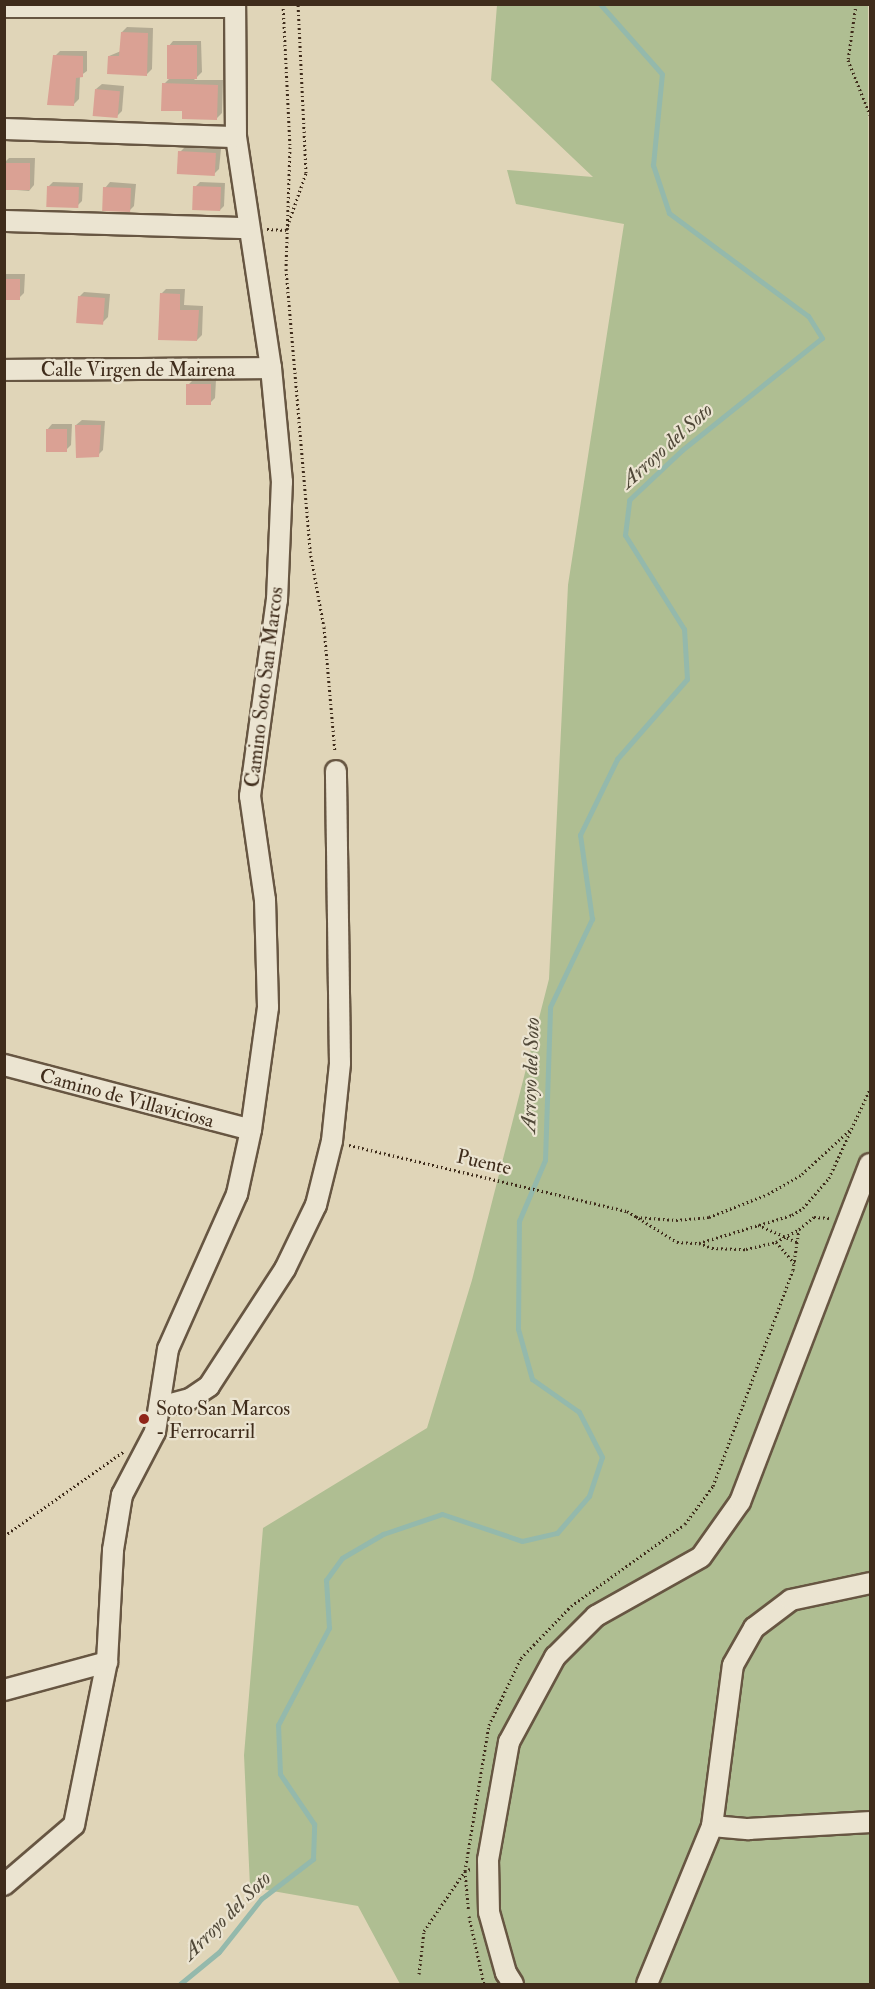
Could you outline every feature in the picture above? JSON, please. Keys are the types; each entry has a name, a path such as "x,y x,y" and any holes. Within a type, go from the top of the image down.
{"street":[{"path":"4,7 235,6"},
{"name":"Camino Soto San Marcos","path":"4,1885 74,1825 107,1662 113,1550 122,1496 155,1432 168,1349 237,1194 251,1131 268,1007 265,900 250,796 277,600 282,482 271,368 247,228 236,137 235,6"},
{"path":"4,129 236,137"},
{"path":"4,221 247,228"},
{"name":"Calle Virgen de Mairena","path":"4,370 271,368"},
{"path":"160,1407 190,1399 209,1386 285,1269 309,1227 318,1197 332,1141 340,1063 336,771"},
{"name":"Camino de Villaviciosa","path":"4,1065 251,1131"},
{"path":"513,1984 506,1973 489,1912 488,1860 509,1742 555,1657 596,1616 701,1557 740,1502 870,1164"},
{"path":"647,1984 712,1826 733,1665 754,1629 792,1600 870,1583"},
{"path":"4,1690 107,1662"},
{"path":"712,1826 748,1829 870,1822"}],"path":[{"path":"283,4 290,147 286,230 310,551 324,627 336,771"},
{"path":"286,230 306,173 298,4"},
{"path":"856,4 848,60 870,115"},
{"path":"247,228 286,230"},
{"path":"699,1243 792,1215 803,1208 829,1178 870,1089"},
{"path":"634,1216 676,1220 709,1217 758,1198 802,1174 852,1129"},
{"name":"Puente","path":"347,1144 627,1211 634,1216"},
{"path":"634,1216 677,1242 699,1243 712,1248 746,1249 776,1242 799,1229 813,1217 823,1216 849,1220"},
{"path":"757,1225 797,1242"},
{"path":"484,1984 470,1931 465,1871 489,1725 520,1658 571,1606 685,1524 713,1486 794,1263 799,1229"},
{"path":"776,1242 794,1263"},
{"path":"4,1536 128,1449"},
{"path":"419,1974 424,1931 465,1871 488,1860"}],"green space":[{"path":"497,5 868,5 870,1984 400,1984 358,1906 250,1887 244,1755 263,1528 427,1428 472,1280 549,979 568,585 624,224 516,204 507,170 593,177 491,80"}],"building":[{"path":"121,32 148,33 147,76 107,74 108,56 119,56"},
{"path":"167,45 197,45 197,79 167,79"},
{"path":"53,55 83,56 83,77 76,78 74,106 47,105"},
{"path":"162,83 218,85 217,120 182,119 182,111 161,111"},
{"path":"95,89 120,91 118,118 93,116"},
{"path":"178,151 216,153 215,176 177,174"},
{"path":"4,163 30,163 30,190 4,190"},
{"path":"47,186 79,187 78,208 46,207"},
{"path":"193,186 221,187 220,211 192,210"},
{"path":"103,187 131,188 130,212 102,211"},
{"path":"4,279 20,279 20,300 4,300"},
{"path":"160,293 180,294 180,310 199,310 197,341 158,340"},
{"path":"78,296 105,298 103,325 76,323"},
{"path":"186,384 211,384 211,405 186,405"},
{"path":"75,425 101,425 99,457 76,458"},
{"path":"46,429 67,429 67,452 46,452"}],"waterway":[{"name":"Arroyo del Soto","path":"180,1984 219,1952 261,1899 313,1859 314,1824 280,1774 278,1725 329,1628 326,1580 342,1558 383,1534 442,1514 522,1541 557,1533 589,1496 602,1457 579,1412 532,1379 518,1329 519,1221 545,1160 550,1007 592,919 580,835 617,759 687,679 684,629 625,535 629,500 682,450 822,338 808,316 669,213 653,165 662,74 600,4"}],"place":[{"name":"Soto San Marcos - Ferrocarril","path":"144,1419"}]}
